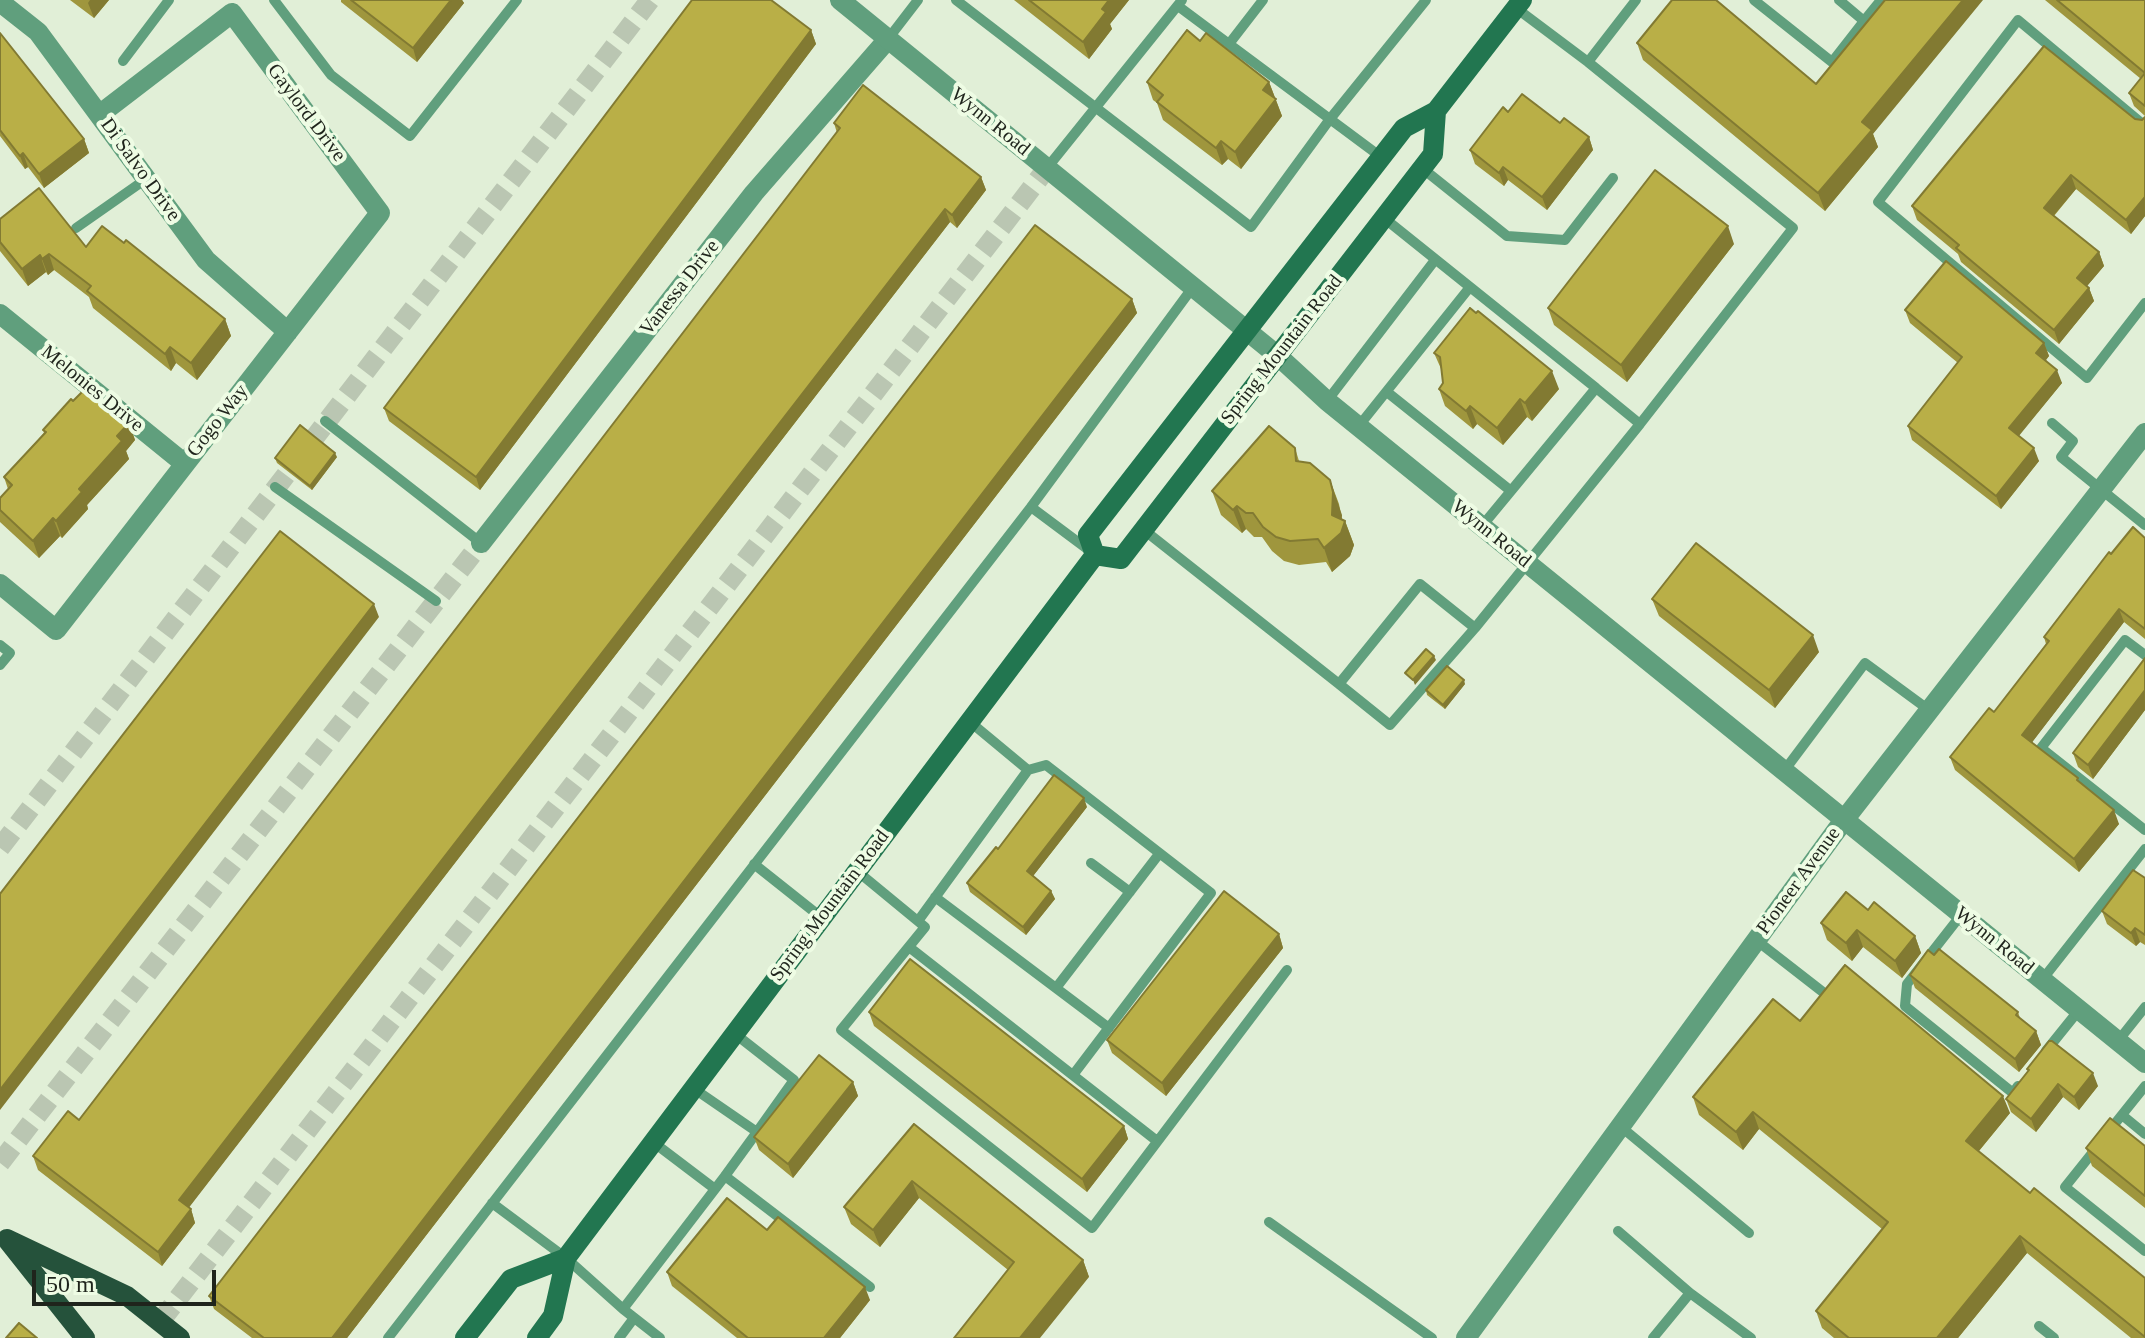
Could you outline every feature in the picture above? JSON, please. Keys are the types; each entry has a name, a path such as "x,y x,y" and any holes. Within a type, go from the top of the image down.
{"main road":[{"name":"Spring Mountain Road","path":"1095,555 1088,535 1404,128 1436,111 1519,4"},
{"name":"Spring Mountain Road","path":"1095,555 1121,559 1384,218 1433,154 1436,111"},
{"name":"Spring Mountain Road","path":"537,1338 553,1316 566,1258 1095,555"},
{"path":"3,1237 85,1338"},
{"path":"3,1237 127,1296 180,1338"},
{"path":"465,1338 511,1279 566,1258"}],"street":[{"name":"Wynn Road","path":"840,0 1247,330 1358,427 2145,1063"},
{"name":"Di Salvo Drive","path":"0,2 38,32 206,260 288,332"},
{"name":"Gaylord Drive","path":"99,115 232,13 380,213"},
{"name":"Vanessa Drive","path":"481,543 754,193 888,39"},
{"name":"Gogo Way","path":"0,584 56,630 380,213"},
{"name":"Melonies Drive","path":"0,314 185,464"},
{"name":"Pioneer Avenue","path":"1466,1338 1844,820 2145,433"}],"lane":[{"path":"123,61 169,0"},
{"path":"274,0 331,75 410,136 517,0"},
{"path":"888,39 918,0"},
{"path":"956,0 1251,227 1330,119 1426,0"},
{"path":"1229,44 1263,0"},
{"path":"1588,62 1636,0"},
{"path":"1754,0 1832,62 1881,0"},
{"path":"1839,0 1864,21"},
{"path":"1047,168 1180,3 1229,44 1381,157"},
{"path":"1144,530 1390,725 1475,628 1793,228 1519,4"},
{"path":"2145,126 2018,20 1878,202 2087,378 2145,303"},
{"path":"1422,168 1507,236 1565,240 1613,178"},
{"path":"76,228 146,179"},
{"path":"1384,218 1640,424"},
{"path":"1327,401 1435,260"},
{"path":"388,1338 1031,507 1193,287"},
{"path":"1358,427 1470,287"},
{"path":"1482,526 1596,388"},
{"path":"1387,392 1511,491"},
{"path":"325,421 481,543"},
{"path":"2052,423 2073,441 2061,457 2145,525"},
{"path":"275,487 436,601"},
{"path":"1031,507 1095,555"},
{"path":"1339,684 1420,584 1475,628"},
{"path":"2145,655 2125,640 2041,748 2145,830"},
{"path":"0,645 10,653 0,665"},
{"path":"1784,771 1865,663 1929,710"},
{"path":"969,721 1028,770"},
{"path":"918,921 1028,770 1046,765 1211,893 1073,1075"},
{"path":"2042,980 2145,849"},
{"path":"1056,988 1159,854"},
{"path":"1091,863 1130,892"},
{"path":"754,864 822,918"},
{"path":"857,871 925,927 841,1030 1092,1228 1287,970"},
{"path":"935,897 1109,1028"},
{"path":"1961,915 1907,984 1905,1006 2013,1093 2022,1081"},
{"path":"1756,940 1828,996"},
{"path":"909,947 1157,1141"},
{"path":"2118,1041 2145,1007"},
{"path":"2040,1058 2079,1010"},
{"path":"623,1309 794,1080 734,1033"},
{"path":"2145,1086 2065,1187 2145,1251"},
{"path":"693,1088 757,1132"},
{"path":"2122,1115 2145,1134"},
{"path":"1620,1126 1749,1233"},
{"path":"653,1142 715,1189"},
{"path":"725,1176 870,1287"},
{"path":"492,1203 566,1258 660,1338"},
{"path":"1269,1222 1432,1338"},
{"path":"1618,1231 1690,1293 1751,1338"},
{"path":"1653,1338 1690,1293"},
{"path":"619,1338 634,1318"},
{"path":"2039,1326 2054,1338"}],"building":[{"path":"351,0 451,0 413,48"},
{"path":"692,0 771,0 811,30 476,477 384,408"},
{"path":"1029,0 1109,0 1102,9 1106,12 1083,42"},
{"path":"1672,0 1716,0 1816,84 1885,0 1963,0 1862,122 1872,130 1818,193 1637,43"},
{"path":"2057,0 2145,0 2145,73"},
{"path":"1187,30 1200,41 1206,33 1269,82 1263,90 1276,99 1235,152 1221,141 1216,148 1157,102 1163,95 1147,82"},
{"path":"0,33 84,139 39,174 0,130"},
{"path":"2044,46 2135,119 2145,117 2145,197 2126,220 2071,175 2044,208 2099,252 2077,278 2089,288 2054,330 1956,248 1959,245 1912,206"},
{"path":"2145,73 2145,106 2129,93"},
{"path":"863,85 981,177 952,215 945,209 179,1200 191,1209 158,1252 33,1156 68,1111 79,1120 840,128 834,123"},
{"path":"1522,94 1560,123 1564,118 1589,137 1542,197 1503,167 1499,173 1470,150 1503,107 1508,112"},
{"path":"1655,170 1728,226 1621,365 1548,308"},
{"path":"39,188 86,247 102,226 124,243 126,240 225,319 191,363 170,347 165,354 87,291 91,286 49,254 42,259 40,255 22,269 0,242 0,219"},
{"path":"1035,225 1132,299 332,1338 264,1338 209,1296"},
{"path":"1946,261 2044,343 2036,353 2057,370 2009,428 2034,448 1996,496 1908,426 1962,357 1905,310"},
{"path":"1470,308 1476,313 1478,311 1552,371 1525,403 1520,399 1497,428 1470,406 1466,411 1439,389 1443,383 1440,357 1434,353"},
{"path":"86,388 129,423 117,436 122,441 79,489 82,492 33,541 0,510 0,498 12,485 4,477 46,432 43,430 71,399 73,401"},
{"path":"300,425 335,453 310,486 275,458"},
{"path":"1269,426 1295,448 1296,461 1310,463 1330,480 1332,515 1345,521 1341,533 1324,548 1318,539 1290,541 1276,537 1263,527 1253,513 1246,513 1237,506 1233,510 1212,491"},
{"path":"2133,527 2145,538 2145,629 2119,609 2022,735 2114,810 2074,859 1950,757 1989,708 1994,712 2049,641 2044,637 2109,552 2111,554"},
{"path":"280,531 374,604 0,1090 0,894"},
{"path":"1696,543 1813,635 1769,690 1652,599"},
{"path":"1426,649 1434,656 1413,680 1405,673"},
{"path":"2145,658 2145,690 2088,765 2073,753"},
{"path":"1447,666 1464,680 1443,705 1426,690"},
{"path":"1054,775 1084,798 1027,871 1051,891 1023,927 967,883 996,847 998,849"},
{"path":"2133,870 2145,878 2145,935 2135,928 2131,933 2102,911"},
{"path":"1224,891 1279,934 1162,1083 1107,1040"},
{"path":"1846,892 1868,910 1874,902 1915,936 1895,961 1857,930 1846,943 1821,923"},
{"path":"1939,949 2018,1012 2016,1015 2036,1031 2015,1059 1910,975 1928,950 1934,955"},
{"path":"910,959 1124,1126 1082,1179 869,1012"},
{"path":"1845,965 2003,1096 1966,1141 2030,1193 2034,1188 2145,1278 2145,1337 2020,1236 1937,1338 1849,1338 1816,1311 1888,1222 1753,1112 1736,1132 1693,1097 1773,999 1800,1021"},
{"path":"2049,1041 2093,1073 2074,1097 2058,1084 2031,1119 2006,1099"},
{"path":"819,1055 853,1082 788,1164 754,1137"},
{"path":"2110,1118 2145,1146 2145,1196 2086,1148"},
{"path":"914,1124 1083,1260 1020,1338 954,1338 1014,1262 912,1181 873,1230 844,1207"},
{"path":"727,1198 767,1230 778,1217 865,1287 824,1338 748,1338 667,1272"},
{"path":"19,1323 37,1338 6,1338"}],"tunnel":[{"path":"0,848 650,0"},
{"path":"160,1322 1047,168"},
{"path":"0,1163 481,543"}]}
